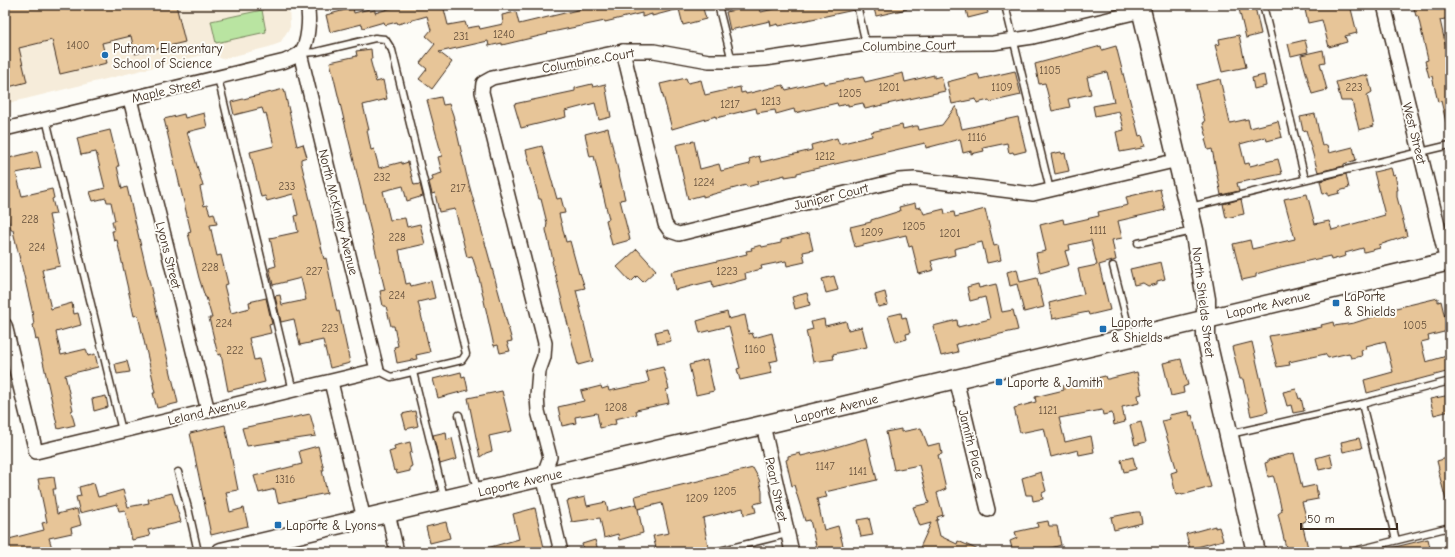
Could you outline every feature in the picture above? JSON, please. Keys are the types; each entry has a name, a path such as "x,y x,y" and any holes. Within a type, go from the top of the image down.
{"street":[{"path":"300,53 306,38 309,14 307,5"},
{"name":"West Street","path":"1384,5 1419,152 1448,261"},
{"name":"Columbine Court","path":"543,476 550,457 538,410 537,396 539,371 544,357 545,343 482,92 483,83 492,78 623,52 654,51 709,61 732,61 765,59 866,44 970,44 1014,40 1141,8"},
{"name":"North Shields Street","path":"1141,8 1194,230 1206,298 1206,337 1256,552"},
{"name":"Juniper Court","path":"623,52 665,224 670,232 679,234 899,180 914,179 1033,194 1178,160"},
{"name":"Maple Street","path":"5,129 285,61 300,53"},
{"name":"North McKinley Avenue","path":"300,53 377,370"},
{"name":"Lyons Street","path":"130,99 208,411"},
{"name":"Laporte Avenue","path":"221,552 764,425 1448,261"},
{"name":"Leland Avenue","path":"5,325 36,452 377,370"},
{"name":"Jamith Place","path":"956,379 988,510"},
{"path":"331,382 364,519"},
{"name":"Pearl Street","path":"764,425 792,552"},
{"path":"543,476 561,552"},
{"path":"388,513 397,552"}],"lane":[{"path":"718,5 732,61"},
{"path":"857,5 866,44"},
{"path":"1005,5 1050,190"},
{"path":"1263,5 1305,179"},
{"path":"300,53 316,52 375,38 385,39 392,50 466,354 462,360 391,377 377,370"},
{"path":"218,78 293,391"},
{"path":"46,119 122,431"},
{"path":"1189,207 1450,145"},
{"path":"1138,243 1194,230"},
{"path":"1113,266 1131,337"},
{"path":"413,372 444,500"},
{"path":"1228,434 1362,404 1450,381"},
{"path":"1362,404 1396,540"},
{"path":"459,415 478,492"},
{"path":"178,472 198,552"},
{"path":"1350,552 1450,527"},
{"path":"715,552 787,534"}],"shaded area":[{"name":"Putnam Elementary School of Science","path":"5,5 289,5 290,27 280,43 269,47 222,59 217,56 216,53 207,54 5,104"}],"green space":[{"path":"262,10 266,32 216,43 211,21"}],"building":[{"path":"5,5 176,5 185,42 135,54 131,36 102,43 107,63 60,74 52,40 19,48 27,82 5,88"},
{"path":"401,5 443,5 448,25 465,22 467,28 479,26 480,29 503,24 502,15 516,12 519,24 598,5 702,5 706,19 683,25 679,9 652,16 652,14 642,17 642,13 547,33 548,34 502,45 502,43 489,46 488,41 439,52 452,62 432,89 419,79 427,69 420,63 435,44 426,36 431,30 427,16 398,24 397,22 385,25 384,22 363,28 362,24 330,32 326,15 353,8 354,13 369,9 370,11 375,10 375,13"},
{"path":"759,5 761,12 791,5 853,5 854,10 779,26 778,24 771,26 770,21 730,30 726,12"},
{"path":"873,5 906,5 907,9 876,16"},
{"path":"965,5 986,5 988,13 968,18"},
{"path":"1304,5 1350,5 1357,33 1345,36 1347,42 1329,47 1322,20 1308,23"},
{"path":"1413,5 1450,5 1450,18 1440,20 1448,56 1450,55 1450,122 1446,122 1441,101 1438,102 1432,76 1429,77 1425,61 1428,60 1418,16 1416,16"},
{"path":"1253,6 1255,7 1261,34 1246,38 1239,9"},
{"path":"1239,35 1246,67 1222,72 1215,45 1220,44 1219,39"},
{"path":"1305,40 1308,52 1291,56 1288,44"},
{"path":"1101,46 1102,50 1116,46 1139,136 1142,135 1145,146 1141,147 1142,148 1120,152 1116,132 1124,130 1119,111 1095,116 1093,106 1114,102 1107,72 1087,77 1091,94 1068,99 1070,107 1052,111 1045,83 1039,84 1035,64"},
{"path":"371,49 372,59 370,59 376,82 383,80 387,99 363,105 369,130 367,130 371,150 374,149 379,168 402,162 402,164 408,162 414,185 420,184 423,196 407,201 403,186 383,191 390,220 405,218 407,227 420,224 425,244 399,250 406,284 410,283 411,286 431,281 435,298 418,302 430,352 416,355 417,359 397,363 394,347 398,346 394,326 391,326 386,306 383,306 380,291 385,290 330,62 357,56 356,51"},
{"path":"1323,50 1325,62 1320,63 1327,90 1312,94 1301,55"},
{"path":"1015,71 1021,95 990,102 989,100 977,103 976,99 952,104 947,82 978,74 980,79"},
{"path":"903,73 905,82 934,75 934,78 941,76 945,91 865,109 863,103 838,106 837,103 795,113 794,109 776,114 775,110 757,113 756,108 716,118 716,116 672,129 660,84 686,78 688,83 701,80 705,95 740,87 741,93 745,92 746,94 783,85 786,90 823,81 824,84 863,77 865,82"},
{"path":"1264,75 1266,86 1254,89 1252,78"},
{"path":"1363,75 1368,76 1372,92 1367,95 1374,126 1359,130 1352,101 1341,101 1336,82"},
{"path":"1220,79 1230,123 1248,119 1250,128 1278,121 1282,137 1267,141 1266,137 1240,144 1245,164 1249,163 1250,166 1278,159 1282,174 1237,183 1239,191 1221,195 1212,149 1208,150 1205,139 1207,138 1203,123 1205,122 1196,85"},
{"path":"592,84 593,87 605,84 611,117 599,120 595,103 565,111 566,117 521,128 514,104 575,91 575,88"},
{"path":"284,89 297,146 303,144 307,157 301,159 301,162 324,259 326,258 337,312 339,311 350,363 330,368 323,340 300,345 294,319 281,322 275,296 280,295 282,305 306,300 301,278 273,285 269,268 276,266 270,238 298,232 295,216 298,215 293,194 267,201 265,196 261,197 250,152 274,146 266,113 264,114 262,108 234,115 231,102"},
{"path":"441,97 443,105 449,104 453,115 467,177 512,341 507,342 510,351 500,353 498,345 494,346 479,278 472,256 467,257 455,209 439,212 435,193 432,194 429,182 433,180 432,176 442,173 438,157 442,156 427,100"},
{"path":"956,106 962,129 1018,117 1026,151 1014,154 1013,152 1009,153 1007,143 983,148 984,151 971,154 971,151 963,153 960,139 926,148 925,143 797,173 797,175 785,177 785,175 757,182 758,184 747,187 746,185 703,197 703,195 688,199 676,145 694,141 700,169 719,164 721,171 750,164 749,159 759,156 761,162 812,150 811,145 837,138 839,144 872,136 871,132 902,125 903,129 918,126 919,130 942,125"},
{"path":"204,113 207,127 187,132 203,186 200,187 204,206 207,205 210,214 214,213 217,224 210,225 217,256 221,255 228,284 224,285 231,313 250,308 249,302 266,298 272,324 269,325 271,333 249,338 254,360 259,359 265,382 228,391 221,354 218,355 209,318 212,318 199,278 188,233 191,232 164,119 184,114 185,118"},
{"path":"1315,114 1322,146 1327,145 1329,153 1353,147 1356,160 1344,164 1344,166 1318,172 1306,130 1303,131 1300,117"},
{"path":"608,128 625,199 620,200 630,240 612,245 606,220 609,219 594,156 590,157 585,134"},
{"path":"110,130 119,166 117,166 122,189 127,187 178,403 157,408 153,393 155,393 154,384 138,315 134,316 117,240 114,241 112,221 115,221 111,202 107,202 106,198 93,201 90,192 105,188 96,152 81,155 77,138"},
{"path":"542,146 557,199 561,198 565,213 559,214 566,242 570,241 579,274 580,273 585,288 576,290 593,361 578,365 552,261 546,230 547,223 526,150"},
{"path":"37,151 41,168 16,173 22,196 52,189 54,198 52,199 56,214 49,215 60,266 42,270 51,309 72,303 74,314 78,313 81,325 56,332 61,355 86,349 88,356 95,354 98,367 65,375 75,425 58,429 38,339 36,340 32,310 25,280 13,230 11,230 5,207 5,159"},
{"path":"1061,152 1062,154 1065,153 1069,171 1055,174 1051,154"},
{"path":"1391,168 1393,175 1395,174 1398,190 1397,197 1407,236 1379,245 1380,248 1364,252 1363,248 1345,253 1346,256 1331,260 1330,256 1281,267 1256,274 1256,277 1242,280 1233,244 1250,240 1252,249 1295,239 1284,199 1307,194 1315,224 1329,221 1332,230 1385,215 1374,172"},
{"path":"1346,174 1349,188 1339,191 1340,193 1328,196 1328,193 1323,194 1320,181"},
{"path":"1160,189 1165,210 1118,221 1122,238 1112,240 1116,260 1099,265 1110,310 1089,315 1088,312 1052,319 1049,303 1084,294 1078,269 1097,265 1091,240 1069,245 1070,250 1065,251 1069,265 1040,273 1036,253 1046,251 1040,225 1063,219 1064,224 1099,216 1098,212 1128,205 1126,197"},
{"path":"1241,199 1244,214 1226,218 1223,204"},
{"path":"915,203 916,208 921,207 924,214 944,209 945,214 954,212 955,217 985,209 994,246 998,245 1001,260 987,263 982,242 954,249 955,255 931,261 934,270 919,274 912,246 909,247 906,235 855,247 850,227 871,222 871,220 900,211 899,207"},
{"path":"809,233 813,250 803,252 805,262 787,266 786,261 761,266 762,269 745,273 746,279 713,288 712,281 675,290 671,272 747,254 746,251 752,250 751,248 761,245 762,247 781,243 781,240"},
{"path":"637,249 656,270 643,282 637,276 631,282 617,267"},
{"path":"1161,262 1165,279 1157,281 1157,284 1148,286 1143,283 1134,285 1130,269"},
{"path":"1017,269 1020,282 1037,278 1044,307 1024,312 1017,284 1010,286 1007,272"},
{"path":"834,276 838,290 826,293 822,279"},
{"path":"978,284 979,288 996,284 1002,312 1013,310 1018,330 956,344 958,352 941,356 933,326 957,320 958,327 990,319 985,297 970,301 967,287"},
{"path":"885,292 888,305 878,307 875,295"},
{"path":"807,293 810,305 795,309 792,297"},
{"path":"1438,298 1438,302 1441,301 1448,331 1428,336 1429,340 1421,342 1426,362 1450,355 1450,371 1367,393 1364,380 1393,372 1385,341 1366,346 1367,349 1361,350 1362,356 1351,358 1349,353 1328,358 1325,354 1289,362 1290,365 1277,367 1269,336 1322,327 1321,325 1333,322 1334,326 1354,323 1379,315 1379,312"},
{"path":"727,312 729,319 745,315 749,334 752,333 754,338 772,333 778,360 769,362 772,373 740,380 737,369 740,368 729,326 700,333 697,321"},
{"path":"901,313 902,318 906,317 910,333 906,334 907,339 896,342 888,316"},
{"path":"824,319 825,326 846,321 848,330 862,327 867,347 833,354 834,359 813,362 806,331 813,329 811,322"},
{"path":"668,329 671,341 658,344 655,332"},
{"path":"1252,342 1268,412 1251,416 1243,379 1240,379 1232,347"},
{"path":"1181,359 1188,385 1183,387 1184,393 1171,396 1163,363"},
{"path":"707,360 714,391 696,395 689,365"},
{"path":"127,361 130,372 117,374 115,364"},
{"path":"663,367 669,389 666,390 669,403 636,410 637,414 615,419 616,424 600,428 597,413 575,417 576,423 562,426 558,407 584,401 581,391 601,386 602,389 608,387 609,391 646,383 649,381 646,371"},
{"path":"461,372 462,377 465,376 468,390 438,398 433,379"},
{"path":"1137,372 1142,394 1138,395 1139,403 1122,407 1125,422 1114,425 1112,413 1103,415 1102,410 1059,418 1065,442 1091,436 1094,452 1079,455 1078,450 1051,457 1044,428 1020,433 1014,408 1036,402 1035,397 1064,390 1063,386 1105,376 1106,379 1108,379"},
{"path":"1296,389 1299,399 1301,398 1304,411 1293,413 1291,405 1287,406 1283,392"},
{"path":"502,391 512,431 489,436 492,451 480,457 468,398"},
{"path":"1450,395 1450,411 1434,415 1430,399"},
{"path":"106,396 108,407 94,411 92,399"},
{"path":"415,411 418,426 406,429 402,414"},
{"path":"1189,411 1190,416 1192,415 1211,487 1182,495 1176,495 1171,473 1177,471 1162,421 1170,419 1169,415"},
{"path":"310,414 316,436 247,446 242,428"},
{"path":"1141,422 1146,442 1135,445 1130,425"},
{"path":"225,425 238,490 226,492 230,512 244,508 248,526 211,535 190,433"},
{"path":"921,428 928,446 940,443 942,454 938,455 946,489 937,493 943,515 937,517 938,520 936,520 940,536 957,544 958,541 983,552 918,552 931,523 920,526 913,507 929,503 919,465 894,470 886,432 901,429 901,432"},
{"path":"446,432 447,440 452,438 457,459 440,464 433,435"},
{"path":"867,438 877,480 825,492 827,497 817,499 824,530 838,526 844,549 832,552 824,552 823,549 817,550 810,520 805,521 794,485 792,486 786,460 788,459 788,456 800,453 801,456"},
{"path":"1359,438 1362,448 1343,452 1341,442"},
{"path":"410,442 412,452 409,453 412,466 410,467 410,471 397,474 396,470 394,471 389,452 395,450 394,446"},
{"path":"318,446 324,470 322,470 327,493 278,503 275,489 259,493 254,476 302,464 299,451"},
{"path":"1294,453 1302,488 1316,485 1318,499 1302,502 1307,520 1302,523 1308,548 1287,552 1278,514 1282,511 1274,478 1273,476 1268,477 1265,463 1268,462 1268,460"},
{"path":"1330,454 1333,467 1319,470 1316,458"},
{"path":"1133,457 1136,469 1124,472 1121,460"},
{"path":"1450,457 1450,504 1447,504 1437,461"},
{"path":"753,468 759,479 762,491 762,502 754,504 756,512 744,515 743,508 703,518 709,552 657,552 653,536 669,533 662,503 638,509 635,496"},
{"path":"1041,472 1046,491 1042,493 1043,499 1033,501 1032,495 1026,495 1022,478"},
{"path":"54,477 56,489 53,489 57,514 77,509 81,525 71,528 72,533 49,538 52,548 44,550 44,552 5,552 5,540 44,530 42,523 47,522 38,479"},
{"path":"94,483 98,497 123,490 128,507 149,503 148,499 172,493 181,522 148,530 150,536 132,540 125,510 119,511 117,504 80,513 76,497 81,496 79,487"},
{"path":"585,497 587,506 606,502 608,511 637,504 643,533 619,540 618,534 604,538 600,518 572,522 567,501"},
{"path":"535,508 545,552 488,552 487,548 519,539 513,514"},
{"path":"1140,512 1142,523 1114,530 1111,517"},
{"path":"869,518 873,535 861,537 857,520"},
{"path":"1048,521 1049,526 1057,526 1061,545 1038,552 1013,552 1010,541 1017,538 1015,532 1038,527 1037,523"},
{"path":"446,522 450,538 430,543 426,527"},
{"path":"1215,526 1215,528 1219,527 1223,540 1190,549 1186,534"},
{"path":"1428,539 1431,552 1391,552 1391,548"},
{"path":"595,540 598,550 584,552 582,544"}],"place":[{"name":"Putnam Elementary School of Science","path":"105,55"},
{"name":"LaPorte & Shields","path":"1336,303"},
{"name":"Laporte & Shields","path":"1103,329"},
{"name":"Laporte & Jamith","path":"999,382"},
{"name":"Laporte & Lyons","path":"278,525"}]}
